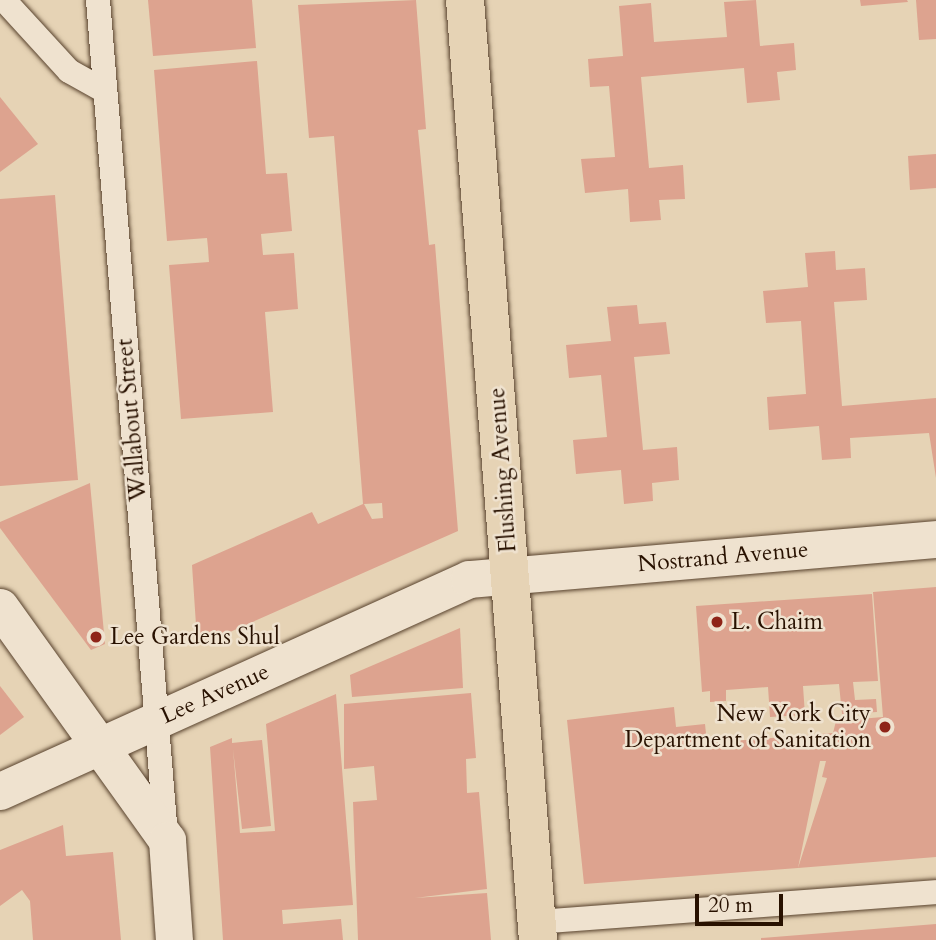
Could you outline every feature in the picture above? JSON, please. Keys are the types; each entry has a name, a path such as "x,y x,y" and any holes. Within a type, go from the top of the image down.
{"main road":[{"name":"Flushing Avenue","path":"465,0 538,931"},
{"name":"Nostrand Avenue","path":"510,575 936,539"},
{"name":"Lee Avenue","path":"0,791 469,579 510,575"},
{"name":"Wallabout Street","path":"0,607 103,743 166,840 174,940"}],"street":[{"path":"4,0 69,71 105,91"},
{"name":"Wallabout Street","path":"98,0 166,840"},
{"path":"538,931 936,892"}],"building":[{"path":"148,0 252,0 256,48 153,56"},
{"path":"416,0 426,129 418,130 429,245 435,244 458,531 205,643 197,640 192,565 312,512 318,524 363,504 334,136 309,138 298,5","holes":["382,503 383,518 372,519 364,504"]},
{"path":"756,0 760,46 794,43 796,70 777,72 780,100 747,103 744,68 641,77 649,168 683,165 685,199 659,200 661,220 630,222 628,189 585,193 581,159 615,157 609,86 590,87 588,59 623,56 619,6 651,3 654,42 727,37 724,2"},
{"path":"860,0 907,0 908,2 861,6"},
{"path":"916,0 936,0 936,39 919,40"},
{"path":"257,61 266,174 287,173 292,231 261,234 263,255 294,253 298,309 265,312 273,412 181,419 169,265 209,262 208,248 207,238 167,241 154,70"},
{"path":"0,97 38,144 0,172"},
{"path":"936,154 936,188 910,190 908,156"},
{"path":"55,195 78,480 0,486 0,199"},
{"path":"835,251 836,270 865,268 867,300 834,302 842,406 936,398 936,478 929,433 850,438 851,458 822,460 819,426 769,430 767,397 806,394 801,321 766,323 763,291 808,287 805,253"},
{"path":"637,305 639,324 666,322 670,354 634,357 643,450 677,447 679,480 652,483 653,501 624,504 621,470 576,474 573,440 607,437 601,375 569,378 566,345 611,341 607,307"},
{"path":"90,483 105,644 91,650 0,528 0,522"},
{"path":"936,587 936,857 798,868 584,884 567,720 674,707 676,727 705,724 707,743 833,733 836,721 883,717 873,592","holes":["820,761 826,761 822,777 827,778 798,868"]},
{"path":"872,594 878,681 853,682 855,700 876,699 877,712 842,714 839,684 803,686 805,715 770,717 768,687 726,690 726,701 710,702 710,691 702,692 696,606"},
{"path":"460,628 463,688 352,697 350,675"},
{"path":"0,686 24,717 0,735"},
{"path":"471,693 476,758 466,759 467,793 479,792 487,889 415,898 487,893 491,940 358,940 353,802 377,800 374,766 344,769 344,704"},
{"path":"336,694 353,905 282,910 283,924 341,919 343,940 223,940 210,747 232,738 232,743 262,740 271,826 242,829 233,749 240,833 275,831 266,724"},
{"path":"63,825 66,856 113,852 121,940 33,940 30,901 22,890 0,906 0,850"},
{"path":"936,924 936,940 761,940 761,938"}],"place":[{"name":"L. Chaim","path":"717,622"},
{"name":"Lee Gardens Shul","path":"96,637"},
{"name":"New York City Department of Sanitation","path":"885,727"}]}
